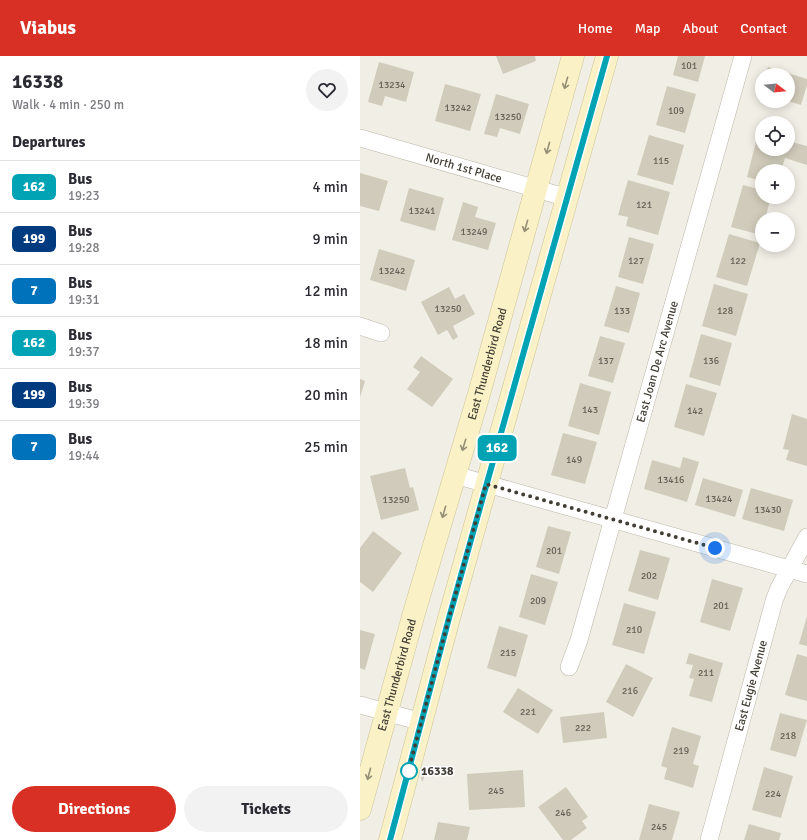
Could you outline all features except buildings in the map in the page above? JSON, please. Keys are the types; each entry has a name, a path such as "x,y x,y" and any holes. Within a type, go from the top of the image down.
{"main road":[{"name":"East Thunderbird Road","path":"360,810 386,713 479,394 574,56"},
{"path":"390,840 486,484 607,56"}],"street":[{"name":"East Joan De Arc Avenue","path":"570,667 579,640 743,56"},
{"name":"North 1st Place","path":"360,138 568,198"},
{"path":"360,326 381,333"},
{"path":"455,475 807,574"},
{"name":"East Eugie Avenue","path":"709,840 774,601 779,588 807,537"},
{"path":"360,706 422,722"}],"bus line":[{"name":"162","path":"390,840 486,484 511,400 607,56"}],"place":[{"name":"16338","path":"409,771"}],"route":[{"path":"409,771 408,772 486,484 715,548"}]}
